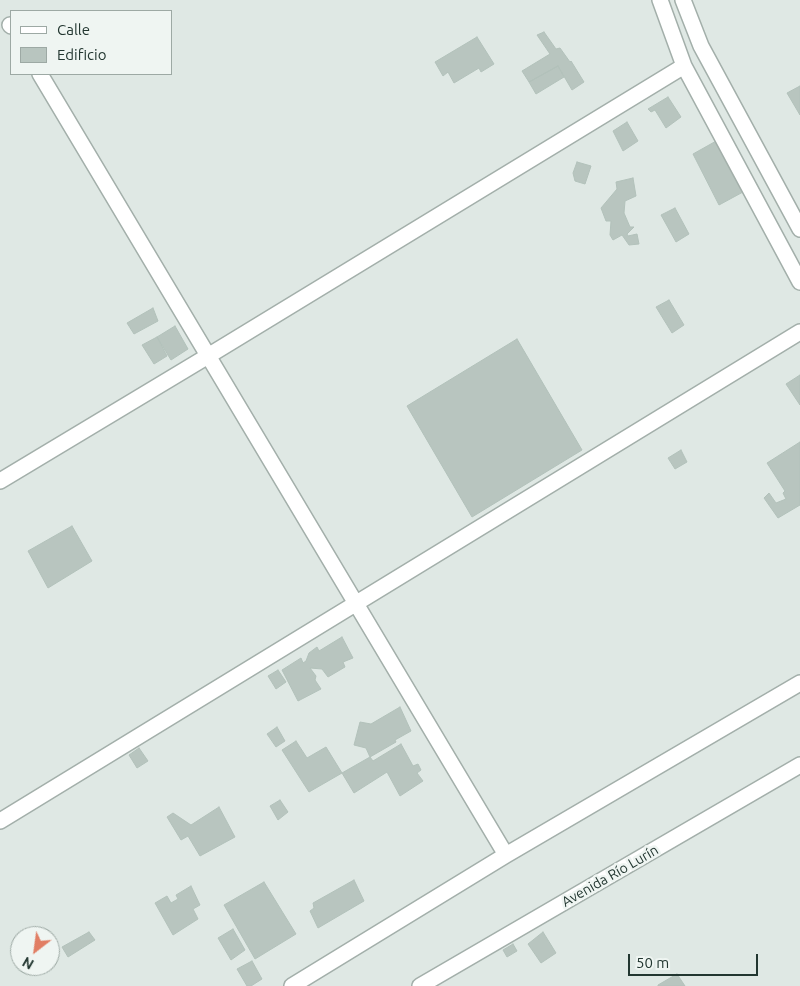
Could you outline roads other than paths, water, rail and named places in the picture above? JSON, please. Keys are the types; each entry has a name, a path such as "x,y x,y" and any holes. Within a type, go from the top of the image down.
{"street":[{"path":"660,0 684,66 800,282"},
{"path":"683,0 701,46 800,229"},
{"path":"0,480 208,356 684,66"},
{"path":"41,75 506,856"},
{"path":"0,821 800,332"},
{"path":"292,986 506,856 800,683"},
{"name":"Avenida Río Lurín","path":"420,986 800,765"}]}
